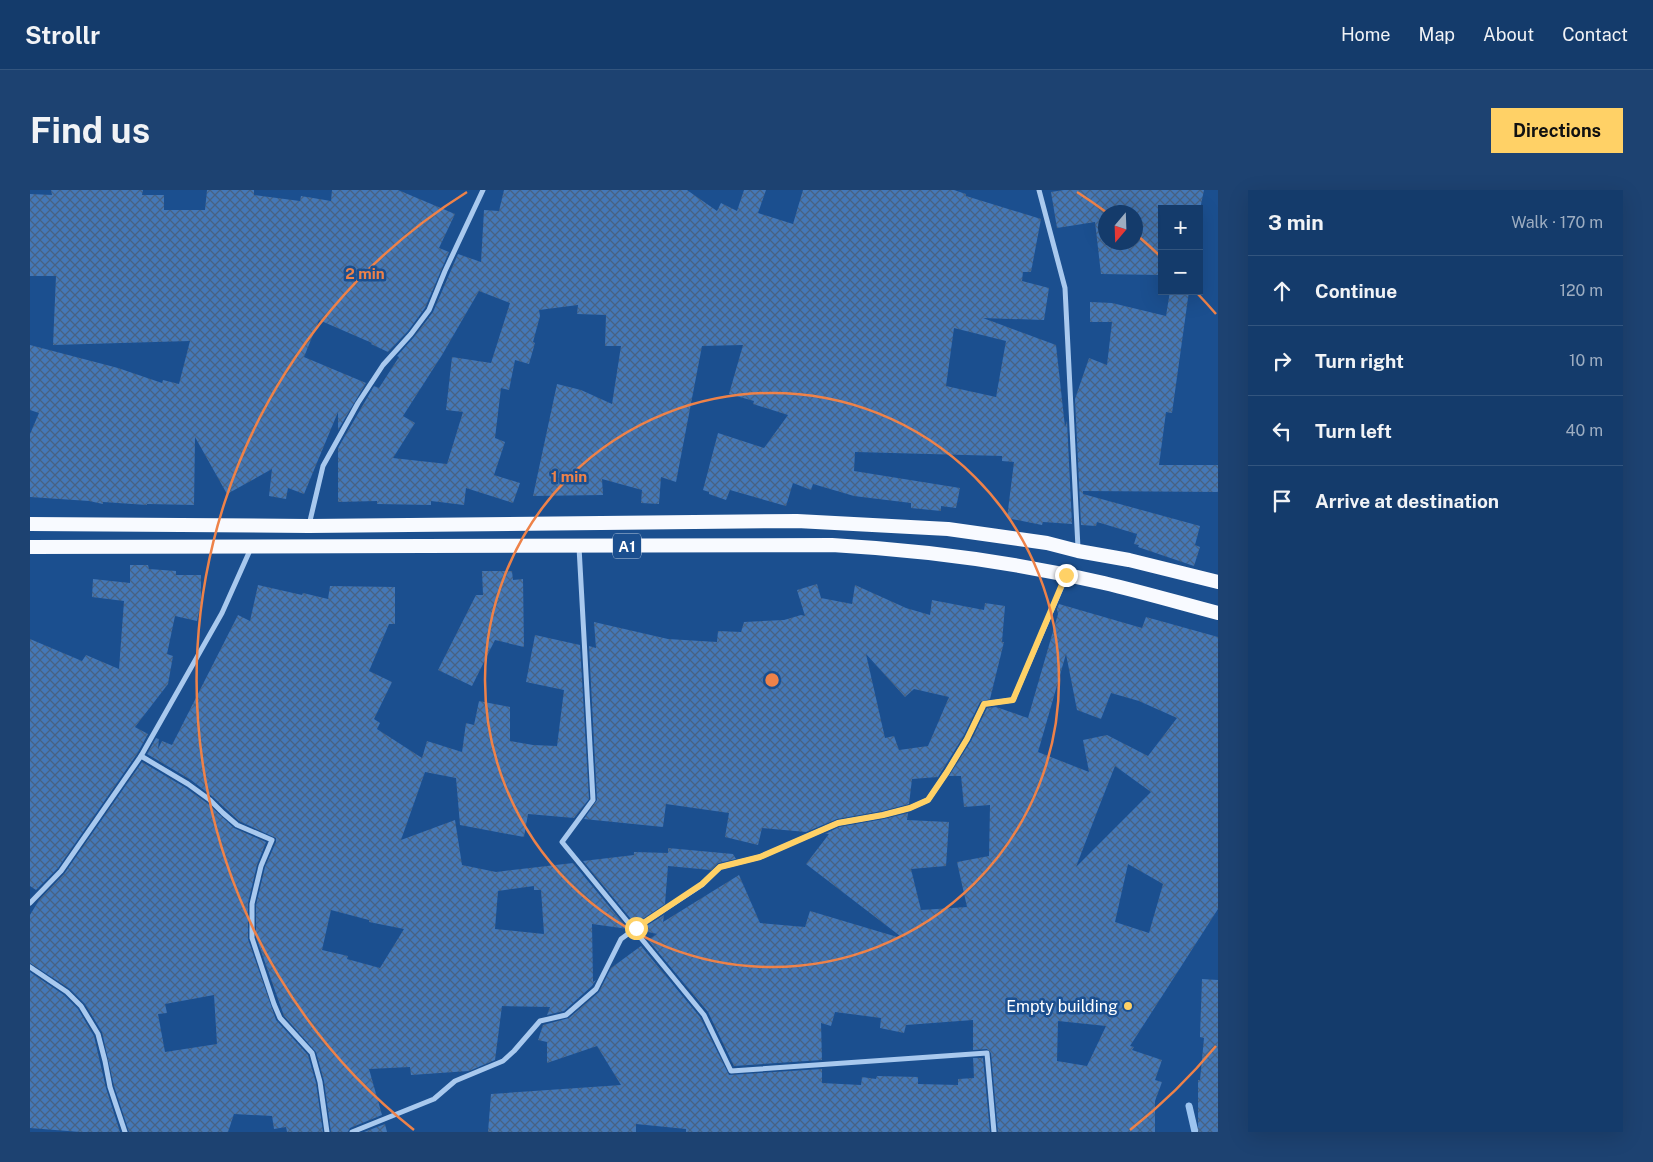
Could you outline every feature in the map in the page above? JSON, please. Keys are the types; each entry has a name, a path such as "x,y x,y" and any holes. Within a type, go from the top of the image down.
{"highway":[{"name":"A1","path":"30,524 309,526 847,523 948,529 1047,543 1218,582"},
{"name":"A1","path":"30,548 832,545 938,553 1066,575 1103,582 1218,613"}],"street":[{"path":"309,526 323,466 358,403 383,365 412,334 429,310 483,190"},
{"path":"1038,190 1065,288 1078,551"},
{"path":"579,546 593,800 562,842 704,1015 731,1071 987,1053 994,1132"},
{"path":"30,904 61,871 141,756 222,613 251,547"},
{"path":"352,1132 434,1099 455,1081 503,1062 540,1021 566,1015 596,989 621,939 702,884 720,867 760,857 838,823 883,815 910,808 928,800 967,739 984,704 1013,700 1066,575"},
{"path":"141,756 203,794 237,825 272,840 261,866 252,904 252,938 280,1018 312,1053 320,1082 328,1132"},
{"path":"30,967 67,992 81,1006 98,1034 110,1088 125,1132"}],"building":[{"path":"51,190 143,190 142,195 164,195 164,210 205,210 207,190 254,190 254,195 300,201 301,196 331,201 332,190 398,190 455,214 439,248 449,252 425,308 408,331 388,352 319,320 304,357 366,383 338,430 338,412 304,494 288,488 286,499 269,496 272,469 227,494 195,437 194,505 147,505 103,502 103,504 89,501 30,497 30,434 39,413 30,410 30,345 118,368 162,383 163,380 179,384 190,341 53,345 56,276 30,276 30,194 52,195"},
{"path":"504,190 687,190 717,211 721,203 737,211 744,190 766,190 758,213 793,224 803,190 954,190 966,194 966,196 1041,219 1031,272 1023,272 1022,281 1049,288 1044,320 983,318 1056,345 1065,427 1067,421 1072,524 1043,522 1042,525 1007,518 1014,462 1002,461 1002,456 855,452 854,471 960,488 956,508 941,506 941,511 911,508 911,503 854,496 813,484 811,490 793,483 786,506 730,490 726,500 709,494 709,492 703,490 718,433 764,448 788,415 753,404 754,401 729,394 743,345 702,346 676,482 661,477 659,504 641,503 642,490 602,479 603,495 533,496 557,384 581,390 612,404 621,346 605,346 606,315 577,314 578,305 539,310 540,316 533,342 535,343 529,364 515,360 509,390 501,388 495,438 505,442 494,475 520,483 513,503 466,488 464,505 431,501 431,505 377,504 377,501 338,502 338,448 374,386 379,388 399,357 397,356 433,312 458,254 481,262 484,210 499,211","holes":["479,291 510,303 491,363 452,357 446,410 463,412 447,464 393,458 415,423 403,416 442,355","954,328 1006,341 996,397 946,386"]},
{"path":"1064,190 1204,190 1201,205 1158,205 1158,275 1101,274 1098,250 1143,250 1143,205 1098,205 1098,248 1095,222 1057,228 1051,192"},
{"path":"1169,295 1188,295 1172,413 1166,412 1159,465 1218,465 1218,492 1083,491 1083,494 1200,526 1195,545 1200,547 1194,566 1138,547 1139,545 1134,544 1137,534 1097,522 1096,526 1081,525 1075,399 1089,358 1107,365 1112,322 1090,322 1090,302 1112,303 1166,316"},
{"path":"130,565 148,565 149,569 176,571 176,575 201,575 201,603 197,621 175,616 167,654 173,656 168,684 135,727 148,734 137,754 58,868 36,890 30,886 30,639 82,661 86,655 119,669 124,601 92,597 93,579 130,583"},
{"path":"482,571 512,571 513,580 523,579 524,647 495,640 472,686 438,670 476,595 483,595"},
{"path":"817,584 821,598 852,604 855,585 906,608 930,615 932,600 984,610 985,603 1005,606 1002,642 1004,642 990,699 980,702 963,737 938,777 912,779 909,804 837,819 806,832 762,828 758,845 725,837 729,813 666,804 663,827 584,819 597,800 589,646 596,648 594,622 668,639 717,642 718,631 741,632 744,622 784,620 801,615 805,616 797,590","holes":["866,654 905,697 914,689 949,697 928,746 899,750 894,736 885,738"]},
{"path":"258,585 328,599 330,586 395,587 395,624 389,624 369,671 392,682 374,719 380,723 377,729 422,758 427,741 462,752 466,723 474,725 479,701 510,707 510,741 533,745 557,746 564,690 526,682 535,635 580,645 589,799 574,818 528,814 524,837 460,825 456,778 425,772 401,840 455,820 462,865 496,872 573,863 628,929 592,924 593,982 596,980 592,986 564,1011 547,1015 550,1007 502,1006 495,1060 469,1071 411,1075 410,1067 369,1069 382,1115 350,1128 348,1132 331,1132 324,1081 316,1052 284,1016 256,937 256,905 265,867 276,838 239,821 191,780 147,754 156,738 159,739 158,749 162,741 172,745 238,615 250,621","holes":["534,886 534,890 541,890 544,934 495,929 498,891","331,910 369,920 369,922 404,929 380,968 347,959 348,956 322,950"]},
{"path":"1059,604 1142,628 1146,617 1218,637 1218,909 1130,1046 1134,1047 1132,1050 1162,1060 1155,1080 1162,1082 1155,1101 1155,1132 998,1132 991,1053 987,1049 973,1050 973,1020 906,1025 904,1033 880,1028 881,1018 835,1012 831,1026 821,1023 822,1060 734,1066 708,1012 648,940 657,934 640,930 664,915 663,922 739,875 760,923 805,927 810,911 904,939 806,864 829,834 825,834 839,827 908,813 907,820 949,822 946,866 911,869 921,910 967,907 957,862 989,856 990,805 964,807 961,776 949,776 971,741 987,708 996,707 1028,718 1058,614","holes":["1066,654 1077,710 1101,719 1111,693 1139,701 1177,718 1148,756 1107,735 1083,740 1089,772 1038,752","1115,766 1151,792 1076,867","1128,864 1163,884 1149,933 1115,922","1058,1021 1106,1026 1087,1066 1057,1061"]},
{"path":"142,762 207,803 234,828 266,842 257,865 248,903 248,939 276,1020 308,1055 316,1083 323,1132 287,1132 286,1127 274,1129 272,1116 234,1114 228,1132 129,1132 114,1086 102,1032 85,1004 70,989 30,963 30,915 39,900 64,874","holes":["214,995 217,1044 165,1052 158,1014 167,1013 165,1004"]},
{"path":"668,848 733,854 736,859 718,863 711,870 668,866 665,904 635,924 583,861 634,855 634,852 668,853"},
{"path":"641,946 700,1017 729,1075 822,1069 822,1083 861,1085 862,1077 876,1079 877,1076 918,1077 918,1084 958,1085 958,1079 974,1078 973,1058 983,1058 990,1132 686,1132 686,1129 636,1124 636,1132 488,1132 491,1094 621,1085 597,1046 547,1063 547,1042 538,1040 543,1025 569,1018 599,992 611,968"},
{"path":"30,972 64,995 78,1009 94,1036 106,1088 120,1132 80,1132 30,1128"},
{"path":"1202,979 1218,980 1218,1132 1198,1132 1198,1080 1200,1080 1204,1038 1200,1037"},
{"path":"385,1124 387,1132 364,1132"}],"waterway":[{"path":"1189,1106 1195,1132"}],"place":[{"name":"Empty building","path":"1128,1006"}],"route":[{"path":"636,928 702,884 720,867 760,857 838,823 883,815 910,808 928,800 967,739 984,704 1013,700 1066,575"}]}
